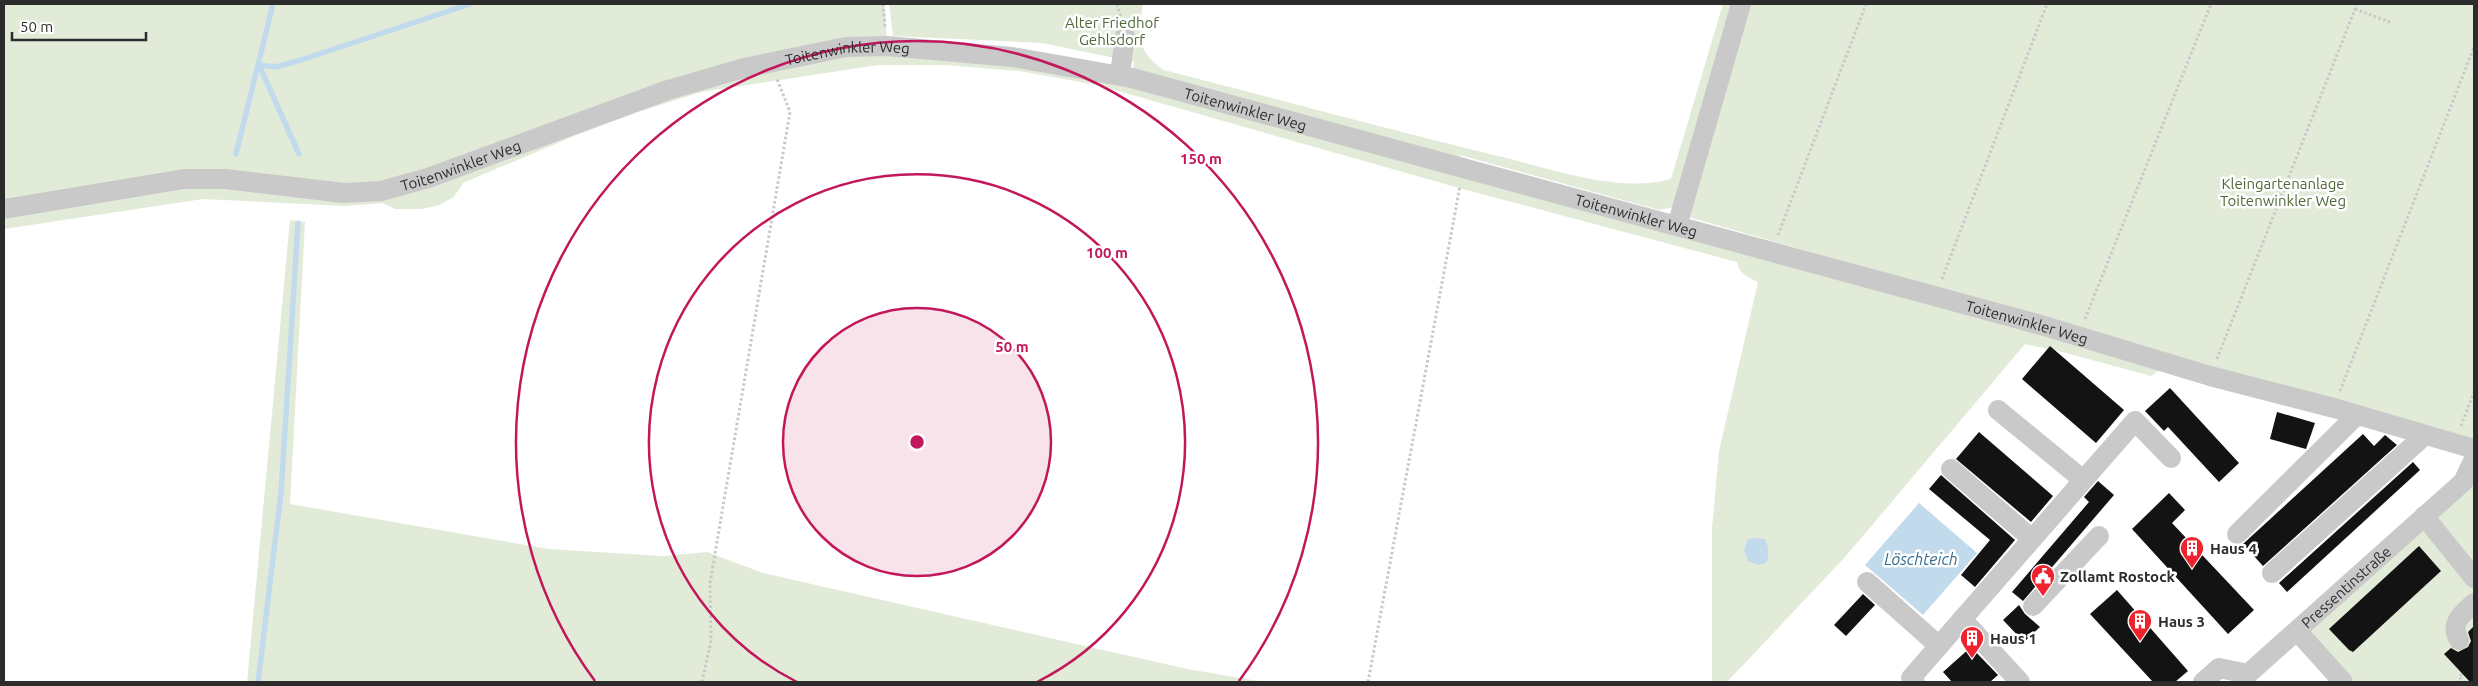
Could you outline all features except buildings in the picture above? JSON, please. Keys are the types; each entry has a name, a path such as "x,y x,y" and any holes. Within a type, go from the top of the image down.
{"street":[{"path":"1677,226 1741,4"},
{"path":"1120,75 1125,36"},
{"name":"Toitenwinkler Weg","path":"4,209 184,179 225,178 344,193 381,192 428,178 668,90 771,62 846,47 887,46 1012,57 1120,75 1936,296 2210,376 2357,414 2474,449"},
{"path":"1998,410 2082,479"},
{"path":"2237,534 2357,414"},
{"path":"1914,682 1911,678 2082,479 2135,421 2171,458"},
{"path":"2272,572 2425,435"},
{"name":"Pressentinstraße","path":"2343,682 2298,632 2424,516 2469,488 2474,459"},
{"path":"1951,469 2031,538"},
{"path":"2424,516 2474,578"},
{"path":"2033,606 2099,536"},
{"path":"1866,582 1939,646"},
{"path":"2459,640 2455,633 2454,625 2458,618 2474,602"},
{"path":"1962,619 2020,682"},
{"path":"2203,682 2218,668 2248,674 2298,632"}],"path":[{"path":"883,4 887,46"},
{"path":"1771,252 1866,4"},
{"path":"1936,296 2047,4"},
{"path":"2078,336 2210,4"},
{"path":"2210,376 2357,4"},
{"path":"2355,9 2392,23"},
{"path":"2334,408 2474,47"},
{"path":"702,682 711,641 710,583 790,112 771,62"},
{"path":"1368,682 1463,168"},
{"path":"2454,443 2474,392"},
{"path":"2462,674 2459,677 2464,682"}],"green space":[{"name":"Alter Friedhof Gehlsdorf","path":"4,4 885,4 887,46 1132,77 1134,62 1042,43 893,36 889,4 1143,4 1140,24 1141,41 1148,56 1164,70 1559,172 1606,181 1651,183 1671,179 1723,4 1733,4 1674,207 1659,210 1460,155 1463,167 2168,363 2151,376 2055,350 2050,346 2047,349 2025,344 1846,556 1727,682 1712,682 1712,529 1719,451 1758,282 1742,272 1737,262 1459,188 1097,85 1019,71 945,65 878,65 701,92 635,113 574,136 463,183 454,197 439,205 422,209 395,209 383,203 345,206 203,199 4,229"},
{"name":"Kleingartenanlage Toitenwinkler Weg","path":"1748,4 2474,4 2474,442 1685,216"},
{"path":"290,220 305,222 290,504 549,549 662,556 707,552 763,573 1187,669 1264,682 247,682"},
{"path":"2474,483 2474,682 2355,682 2308,630"}],"water":[{"name":"Löschteich","path":"1919,503 1977,553 1923,615 1865,565"},
{"path":"1753,538 1765,539 1768,551 1766,563 1758,565 1748,561 1744,551 1747,540"}],"waterway":[{"path":"236,154 273,4"},
{"path":"259,65 276,67 304,59 470,4"},
{"path":"259,65 299,154"},
{"path":"258,682 281,493 298,223"}],"place":[{"name":"Haus 4","path":"2192,569"},
{"name":"Zollamt Rostock","path":"2043,597"},
{"name":"Haus 3","path":"2140,642"},
{"name":"Haus 1","path":"1972,659"}]}
